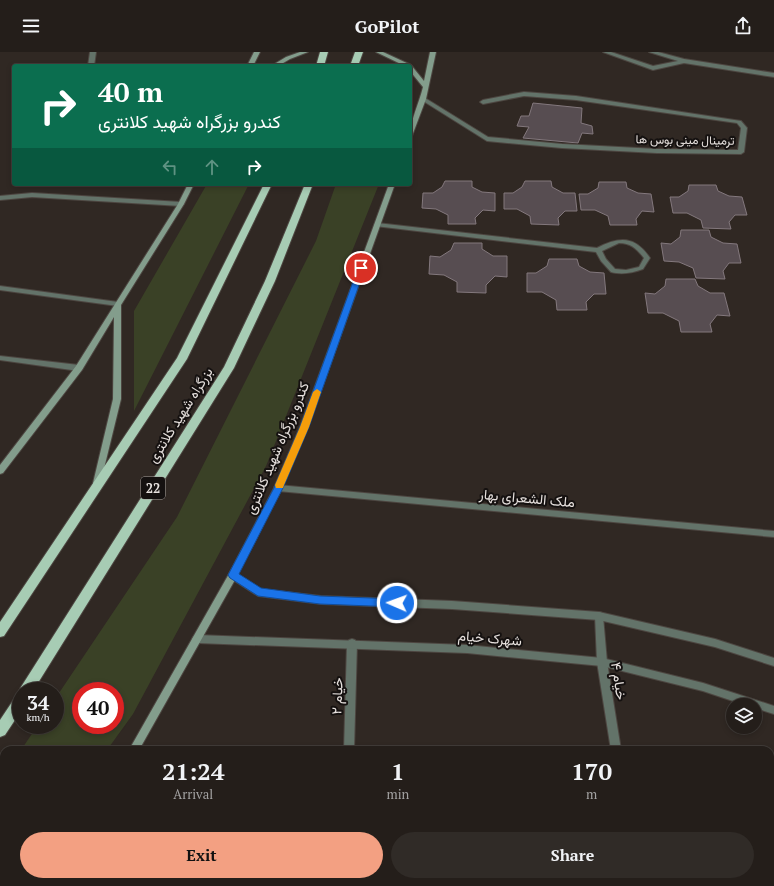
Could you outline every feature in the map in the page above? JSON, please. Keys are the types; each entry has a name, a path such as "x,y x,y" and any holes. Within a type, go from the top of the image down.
{"highway":[{"path":"321,64 324,52"},
{"path":"355,64 359,52"},
{"name":"بزرگراه شهید کلانتری","path":"0,632 182,359 267,186"},
{"name":"بزرگراه شهید کلانتری","path":"32,682 228,368 270,280 309,186"},
{"path":"0,732 12,714"}],"main road":[{"path":"251,64 257,52"},
{"path":"278,64 288,58 305,52"},
{"path":"379,52 403,64"},
{"path":"412,129 423,99 433,52"},
{"path":"412,71 425,86"},
{"path":"0,471 79,368 181,204 190,186"},
{"name":"کندرو بزرگراه شهید کلانتری","path":"136,746 233,575 278,488 304,427 391,186"},
{"path":"97,486 117,399 118,304"}],"street":[{"path":"91,64 93,52"},
{"path":"606,52 654,68 684,61"},
{"path":"652,52 684,61 774,75"},
{"name":"ترمینال مینی بوس ها","path":"423,99 487,139 562,146 741,152 744,128 739,122 576,98 524,94 483,102"},
{"path":"0,198 32,195 181,204"},
{"path":"377,225 598,250 618,241 631,242 641,248 647,258 641,268 626,272 613,271 603,260 598,250"},
{"path":"0,288 118,304"},
{"path":"0,358 79,368"},
{"name":"ملک الشعرای بهار","path":"278,488 774,534"},
{"path":"233,575 258,592 320,600 452,605 599,616 715,643 774,662"},
{"name":"خیام ۴","path":"599,616 602,662 615,746"},
{"name":"شهرک خیام","path":"197,639 352,643 467,649 602,662 704,686 774,710"},
{"name":"خیام ۲","path":"349,746 352,643"}],"green space":[{"path":"206,186 248,186 134,411 134,311"},
{"path":"335,186 378,186 266,466 133,714 124,726 124,682 72,682 72,734 119,734 110,746 24,746 32,734 64,734 64,686 177,517 316,241"}],"building":[{"path":"533,103 582,108 581,123 592,126 593,134 582,133 578,143 523,138 529,127 517,126 521,116 529,116"},
{"path":"445,181 472,181 472,187 482,192 495,193 495,211 483,210 475,218 476,224 448,224 448,215 436,209 422,208 423,193 433,193 442,187"},
{"path":"525,181 551,181 552,187 563,193 575,193 577,211 565,211 558,218 559,225 531,224 530,216 517,209 504,209 504,193 513,193 522,187"},
{"path":"599,182 626,182 627,188 638,193 651,194 654,212 642,211 636,219 637,225 610,225 608,216 595,210 581,210 579,194 588,194 598,188"},
{"path":"689,185 716,185 718,191 729,196 742,197 747,215 735,215 729,222 731,229 703,228 701,220 687,213 673,213 670,197 679,197 688,191"},
{"path":"681,230 709,230 711,237 723,243 737,244 741,263 729,263 723,271 725,279 696,278 693,268 679,262 664,261 661,243 671,244 680,237"},
{"path":"454,243 482,243 482,249 493,256 507,256 507,277 495,276 486,285 486,293 457,292 457,282 444,275 429,274 430,256 440,257 451,250"},
{"path":"549,259 577,259 579,266 590,272 604,273 606,294 594,294 586,302 587,310 557,310 556,300 542,292 527,292 527,273 536,273 547,266"},
{"path":"666,279 695,279 698,286 710,293 724,293 730,316 717,315 710,324 712,332 681,332 679,321 663,313 648,313 645,293 655,294 665,286"}],"slow traffic":[{"path":"279,485 304,427 317,392"}],"route":[{"path":"361,268 304,427 278,488 233,575 258,592 320,600 397,603"}]}
